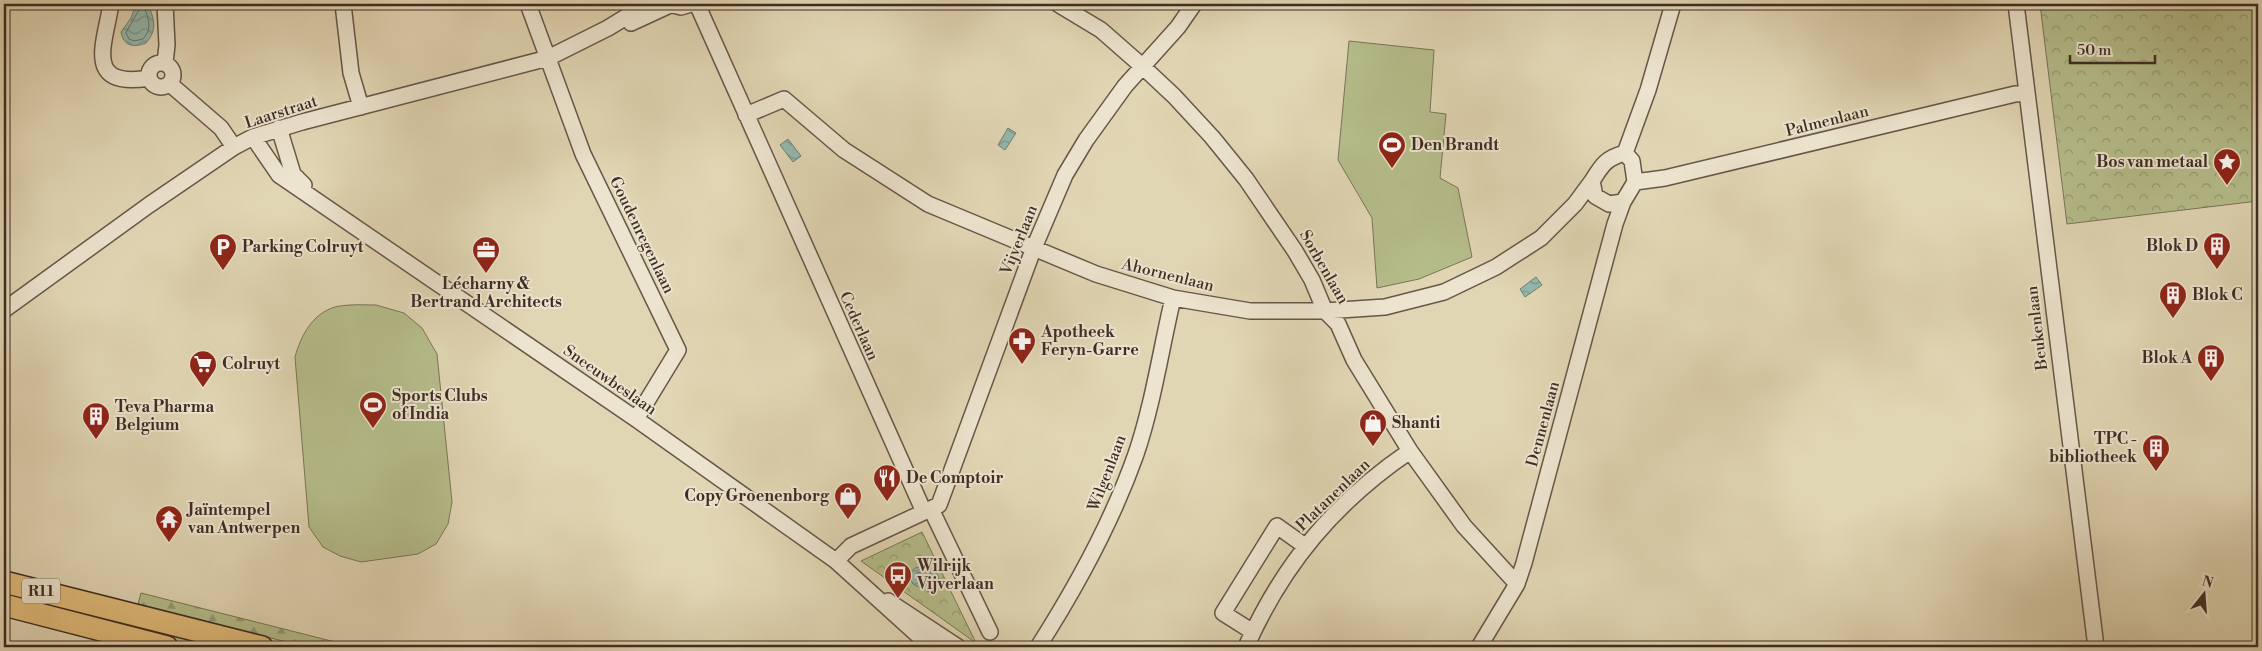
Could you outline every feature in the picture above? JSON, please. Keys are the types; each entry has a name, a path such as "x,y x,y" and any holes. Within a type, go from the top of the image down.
{"highway":[{"name":"R11","path":"4,582 262,647"},
{"name":"R11","path":"4,605 167,647"}],"street":[{"path":"111,4 104,36 102,64 107,71 122,78 134,80 149,78"},
{"path":"149,78 158,87 166,87 170,84 173,72 165,63 167,45 165,4"},
{"path":"343,4 351,73 361,107"},
{"path":"528,4 548,58"},
{"name":"Laarstraat","path":"4,310 150,205 234,147 253,137 279,128 548,58 608,28 647,4"},
{"path":"670,4 691,4"},
{"name":"Laarstraat","path":"608,28 625,26 670,4"},
{"name":"Cederlaan","path":"691,4 721,60 927,511 990,632"},
{"name":"Sorbenlaan","path":"1058,4 1101,30 1142,66 1174,96 1212,137 1246,179 1296,251 1312,280 1325,311 1338,324 1354,360 1410,451 1464,526 1517,584"},
{"name":"Vijverlaan","path":"927,511 939,505 1033,250 1065,175 1086,140 1125,86 1178,27 1194,4"},
{"path":"1625,153 1648,90 1673,4"},
{"name":"Beukenlaan","path":"2016,4 2096,647"},
{"name":"Goudenregenlaan","path":"548,58 583,154 678,350 636,419"},
{"path":"149,78 152,66 158,63 165,63"},
{"path":"170,84 221,128 234,147"},
{"name":"Palmenlaan","path":"1635,182 1665,178 2015,94 2027,93"},
{"name":"Ahornenlaan","path":"746,115 784,99 844,150 928,204 1033,250 1096,274 1172,298 1250,311 1325,311 1385,306 1444,292 1496,267 1541,238 1575,204 1592,181"},
{"name":"Sneeuwbeslaan","path":"279,128 293,174 322,204"},
{"name":"Sneeuwbeslaan","path":"253,137 279,174 636,419 836,561 931,647"},
{"path":"1623,202 1609,204 1595,196 1592,181 1601,166 1611,156 1625,153"},
{"path":"1625,153 1632,161 1635,182"},
{"name":"Dennenlaan","path":"1479,647 1517,584 1615,224 1623,202 1635,182"},
{"name":"Wilgenlaan","path":"1038,647 1072,592 1097,546 1136,452 1172,298"},
{"name":"Platanenlaan","path":"1246,647 1276,589 1305,546 1366,484 1410,451"},
{"path":"836,561 851,546 927,511"},
{"name":"Platanenlaan","path":"1253,632 1223,612 1277,526 1305,546"},
{"name":"Sneeuwbeslaan","path":"873,593 902,608 958,647"}],"green space":[{"path":"2040,4 2258,4 2258,201 2067,224"},
{"name":"Den Brandt","path":"1349,41 1434,50 1430,112 1446,114 1440,178 1458,188 1472,257 1419,279 1377,288 1372,218 1338,160"},
{"name":"Sports Clubs of India","path":"376,305 404,313 422,328 437,354 452,502 448,524 436,544 418,554 361,562 340,556 323,547 309,527 295,357 305,332 316,318 323,313 331,308 340,306"},
{"path":"922,532 976,643 861,561"},
{"path":"4,590 232,647 192,647 4,599"},
{"path":"141,593 355,647 306,647 138,604"}],"water":[{"path":"136,4 148,4 154,24 150,38 146,43 130,45 124,40 121,32 131,18"},
{"path":"1008,128 1016,133 1005,150 998,145"},
{"path":"788,139 801,156 793,162 780,145"},
{"path":"1536,277 1542,285 1525,297 1520,289"},
{"path":"933,565 941,583 936,591 931,593 913,584 908,574 915,568"}],"place":[{"name":"Den Brandt","path":"1392,169"},
{"name":"Bos van metaal","path":"2227,186"},
{"name":"Blok D","path":"2217,270"},
{"name":"Parking Colruyt","path":"223,271"},
{"name":"Lécharny & Bertrand Architects","path":"486,274"},
{"name":"Blok C","path":"2173,319"},
{"name":"Apotheek Feryn-Garre","path":"1022,365"},
{"name":"Blok A","path":"2211,382"},
{"name":"Colruyt","path":"203,388"},
{"name":"Sports Clubs of India","path":"373,429"},
{"name":"Teva Pharma Belgium","path":"96,440"},
{"name":"Shanti","path":"1373,447"},
{"name":"TPC - bibliotheek","path":"2156,472"},
{"name":"De Comptoir","path":"887,502"},
{"name":"Copy Groenenborg","path":"848,520"},
{"name":"Jaïntempel van Antwerpen","path":"169,543"},
{"name":"Wilrijk Vijverlaan","path":"898,599"}]}
